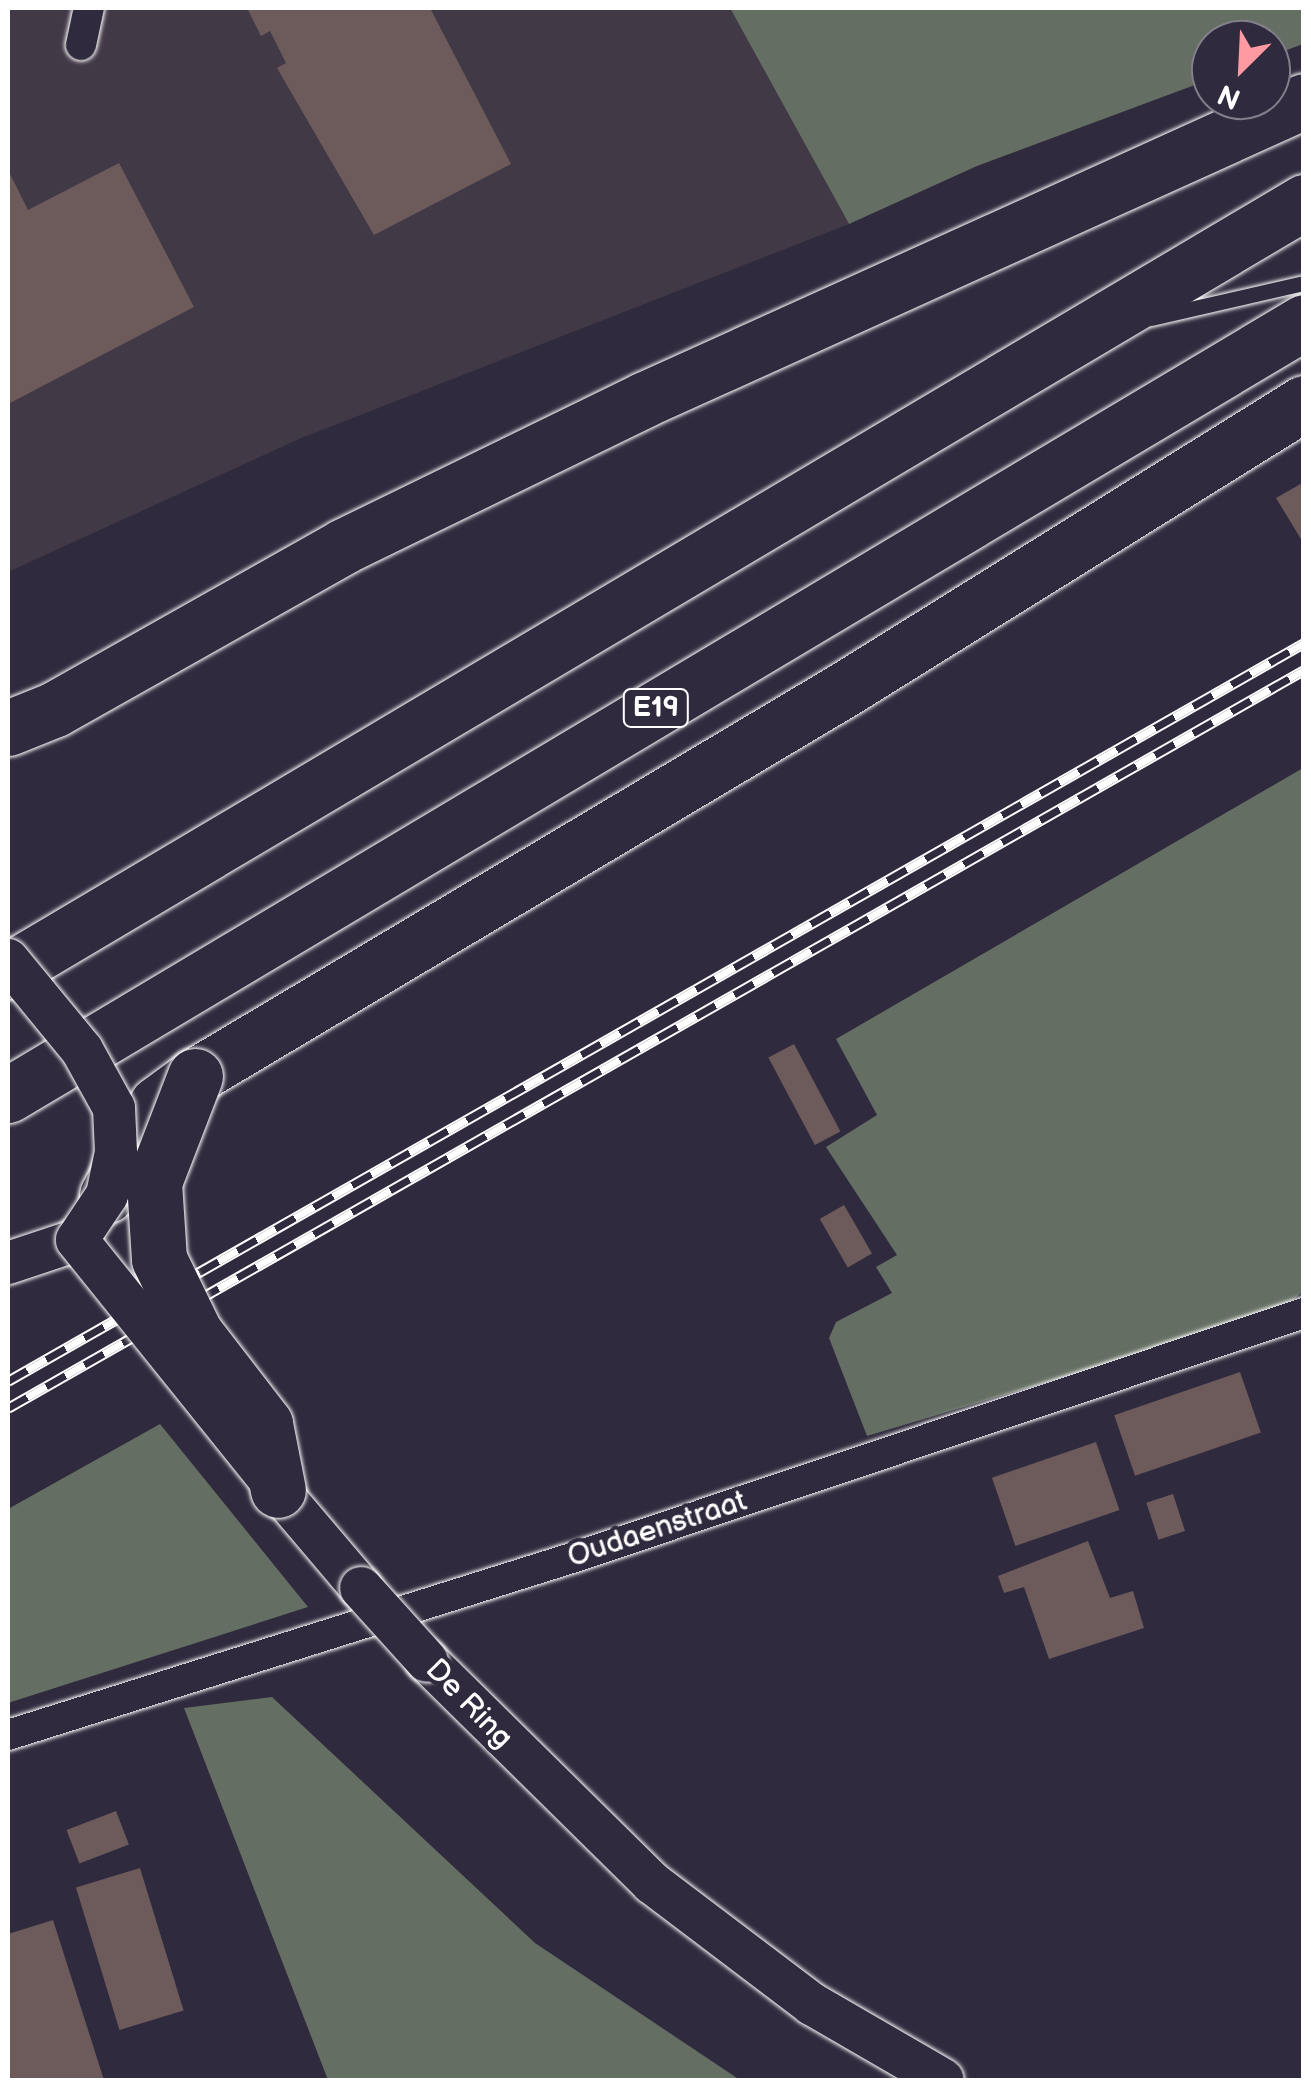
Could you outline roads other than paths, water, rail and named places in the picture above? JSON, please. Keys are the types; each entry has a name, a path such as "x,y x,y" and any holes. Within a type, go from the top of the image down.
{"highway":[{"path":"8,748 31,719 344,546 643,400 1304,101"},
{"path":"8,971 1304,202"},
{"name":"E19","path":"8,1095 1304,322"},
{"path":"107,1195 157,1104 195,1076 848,687 1304,403"},
{"path":"195,1076 154,1182 159,1259 195,1333 265,1424 278,1490"}],"main road":[{"path":"8,960 103,1082 118,1130 107,1195 77,1240 8,1263"},
{"name":"De Ring","path":"77,1240 278,1490 427,1661 652,1883 812,2004 943,2080"}],"street":[{"path":"81,45 89,8"},
{"name":"Oudaenstraat","path":"8,1735 578,1556 1304,1313"}],"lane":[{"path":"1084,333 1304,283"}],"railway":[{"path":"8,1381 1304,643"},
{"path":"8,1408 1304,670"}]}
